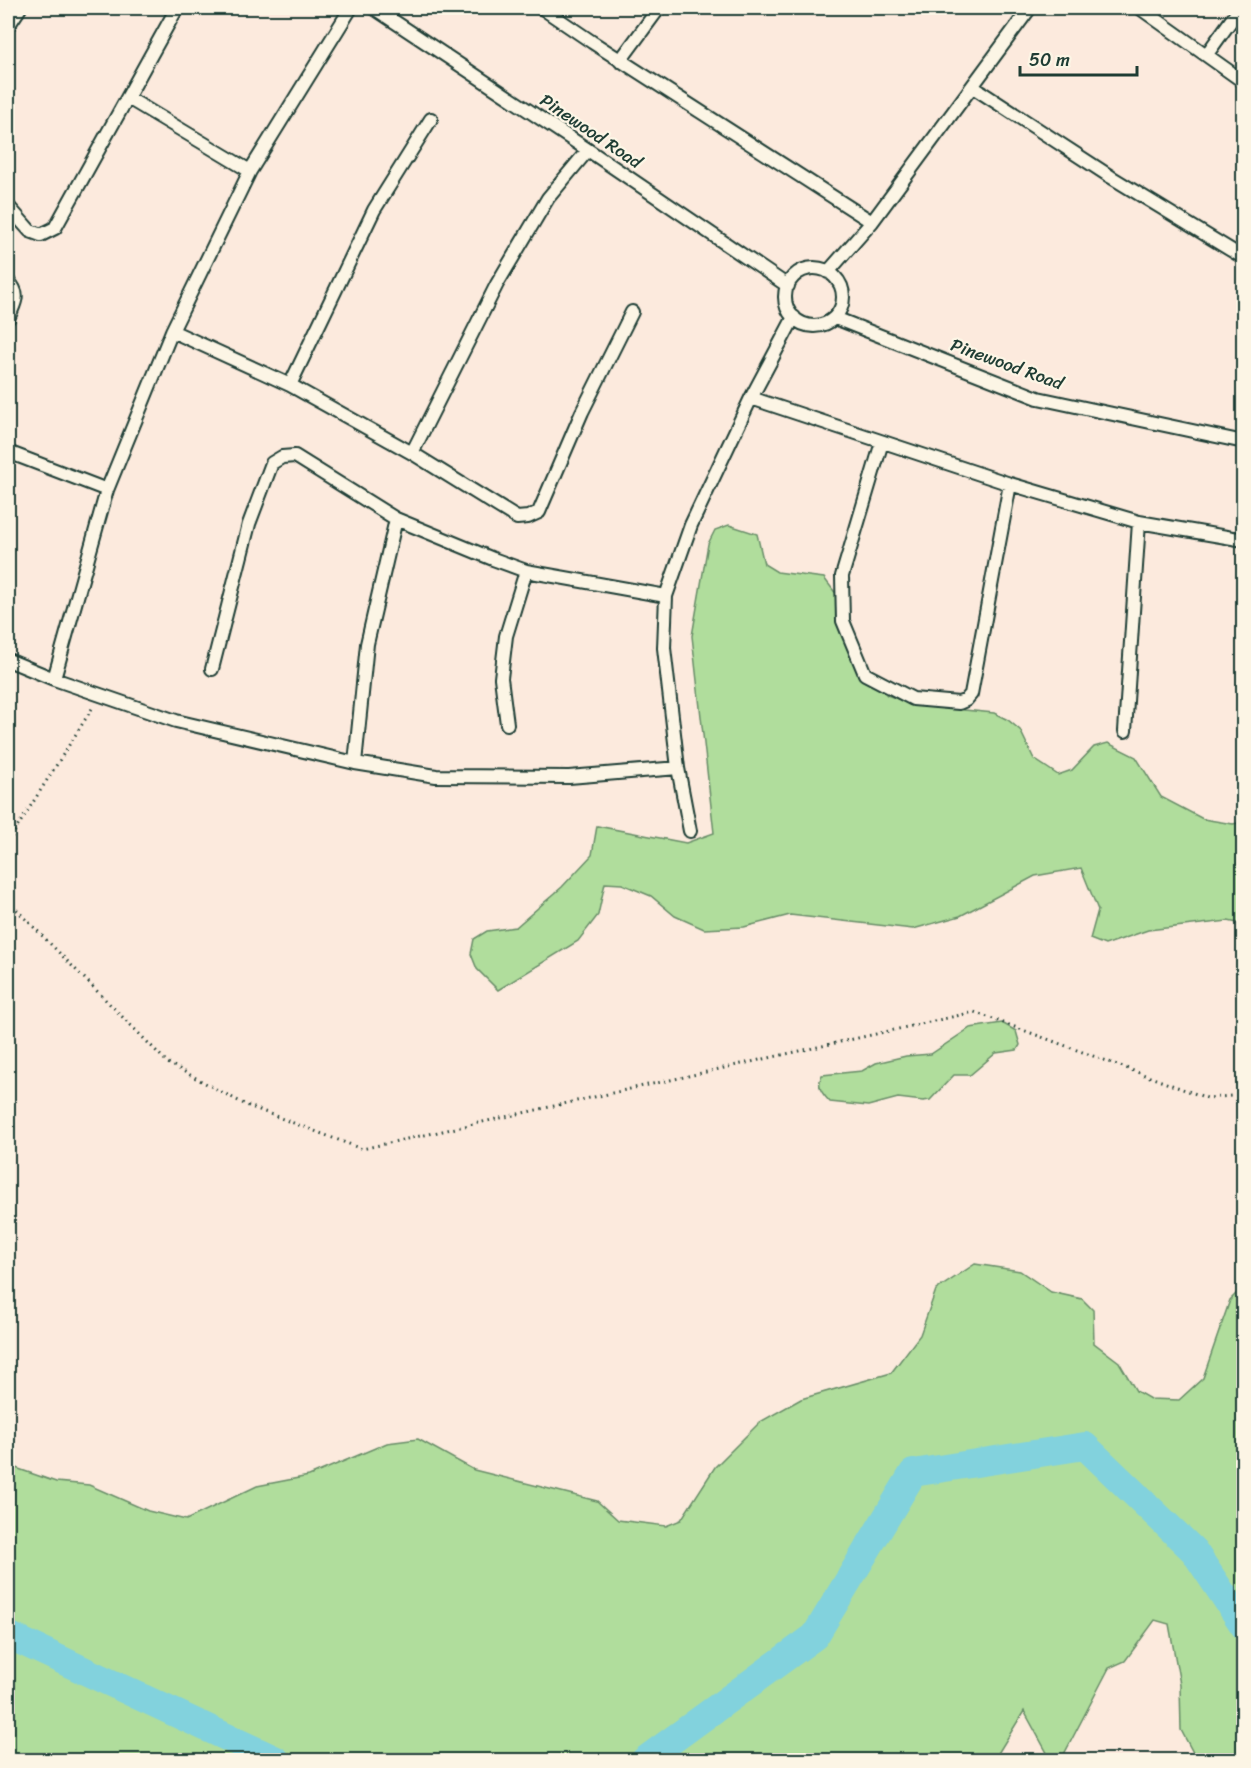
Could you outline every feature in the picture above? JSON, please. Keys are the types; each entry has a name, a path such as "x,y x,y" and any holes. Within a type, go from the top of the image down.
{"street":[{"path":"8,26 20,8"},
{"path":"8,206 30,231 41,235 55,228 177,8"},
{"path":"54,679 107,490 172,332 250,171 351,8"},
{"name":"Pinewood Road","path":"374,8 788,286"},
{"path":"542,8 620,61 872,222"},
{"path":"620,61 659,8"},
{"path":"828,272 872,222 1030,8"},
{"path":"1140,8 1244,82"},
{"path":"1207,54 1240,8"},
{"path":"973,87 1111,177 1244,258"},
{"path":"128,98 250,171"},
{"path":"290,385 374,210 431,119"},
{"path":"412,453 496,284 548,198 588,150"},
{"path":"810,269 828,272 835,278 843,293 840,311 835,318 819,326 801,323 794,317 786,303 788,286 801,272 810,269"},
{"path":"8,281 15,290 16,299 8,319"},
{"path":"172,332 290,385 412,453 517,518 528,517 539,512 582,412 632,312"},
{"path":"690,831 678,768 664,648 666,596 691,525 751,398 794,317"},
{"name":"Pinewood Road","path":"835,318 1038,398 1244,442"},
{"path":"751,398 1010,484 1139,522 1244,540"},
{"path":"882,442 842,576 843,621 865,674 913,699 959,703 971,694 1010,484"},
{"path":"8,452 107,490"},
{"path":"212,669 249,524 272,463 282,457 295,456 396,519 526,571 666,596"},
{"path":"355,763 367,644 396,519"},
{"path":"1125,731 1139,522"},
{"path":"507,724 501,678 506,636 526,571"},
{"path":"8,660 54,679 176,721 355,763 436,776 569,777 678,768"}],"path":[{"path":"8,842 100,695"},
{"path":"8,901 168,1062 246,1105 362,1149 974,1012 1207,1098 1244,1095"}],"green space":[{"path":"729,525 757,534 764,564 777,572 824,578 840,599 864,673 887,695 915,705 994,713 1008,720 1020,730 1034,759 1058,775 1072,770 1094,747 1108,743 1136,757 1161,797 1203,819 1233,824 1243,822 1243,924 1228,921 1148,930 1105,945 1090,939 1098,910 1081,868 1035,876 960,916 913,929 790,915 744,927 704,929 675,916 651,896 622,884 605,883 598,915 578,941 498,990 477,969 471,954 474,939 487,931 516,927 562,887 592,855 597,826 686,843 714,833 692,636 708,544 715,530"},
{"path":"1002,1023 1016,1031 1020,1045 1017,1050 996,1053 970,1075 954,1075 930,1100 898,1098 868,1106 830,1102 821,1090 822,1075 862,1071 876,1063 906,1056 931,1054 970,1028"},
{"path":"975,1264 1020,1271 1051,1292 1082,1299 1093,1310 1094,1343 1119,1362 1136,1391 1150,1399 1179,1400 1203,1378 1230,1300 1243,1287 1243,1760 1197,1760 1181,1730 1180,1684 1169,1624 1155,1620 1125,1661 1109,1668 1061,1760 1051,1760 1024,1711 994,1760 8,1760 8,1463 13,1467 56,1482 89,1485 148,1511 186,1520 257,1486 309,1476 387,1443 418,1439 474,1470 597,1501 618,1520 666,1526 681,1520 715,1467 760,1422 801,1399 891,1373 920,1335 936,1290"}],"waterway":[{"path":"645,1760 815,1636 913,1473 1085,1446 1194,1551 1244,1626"},
{"path":"8,1635 276,1760"}]}
